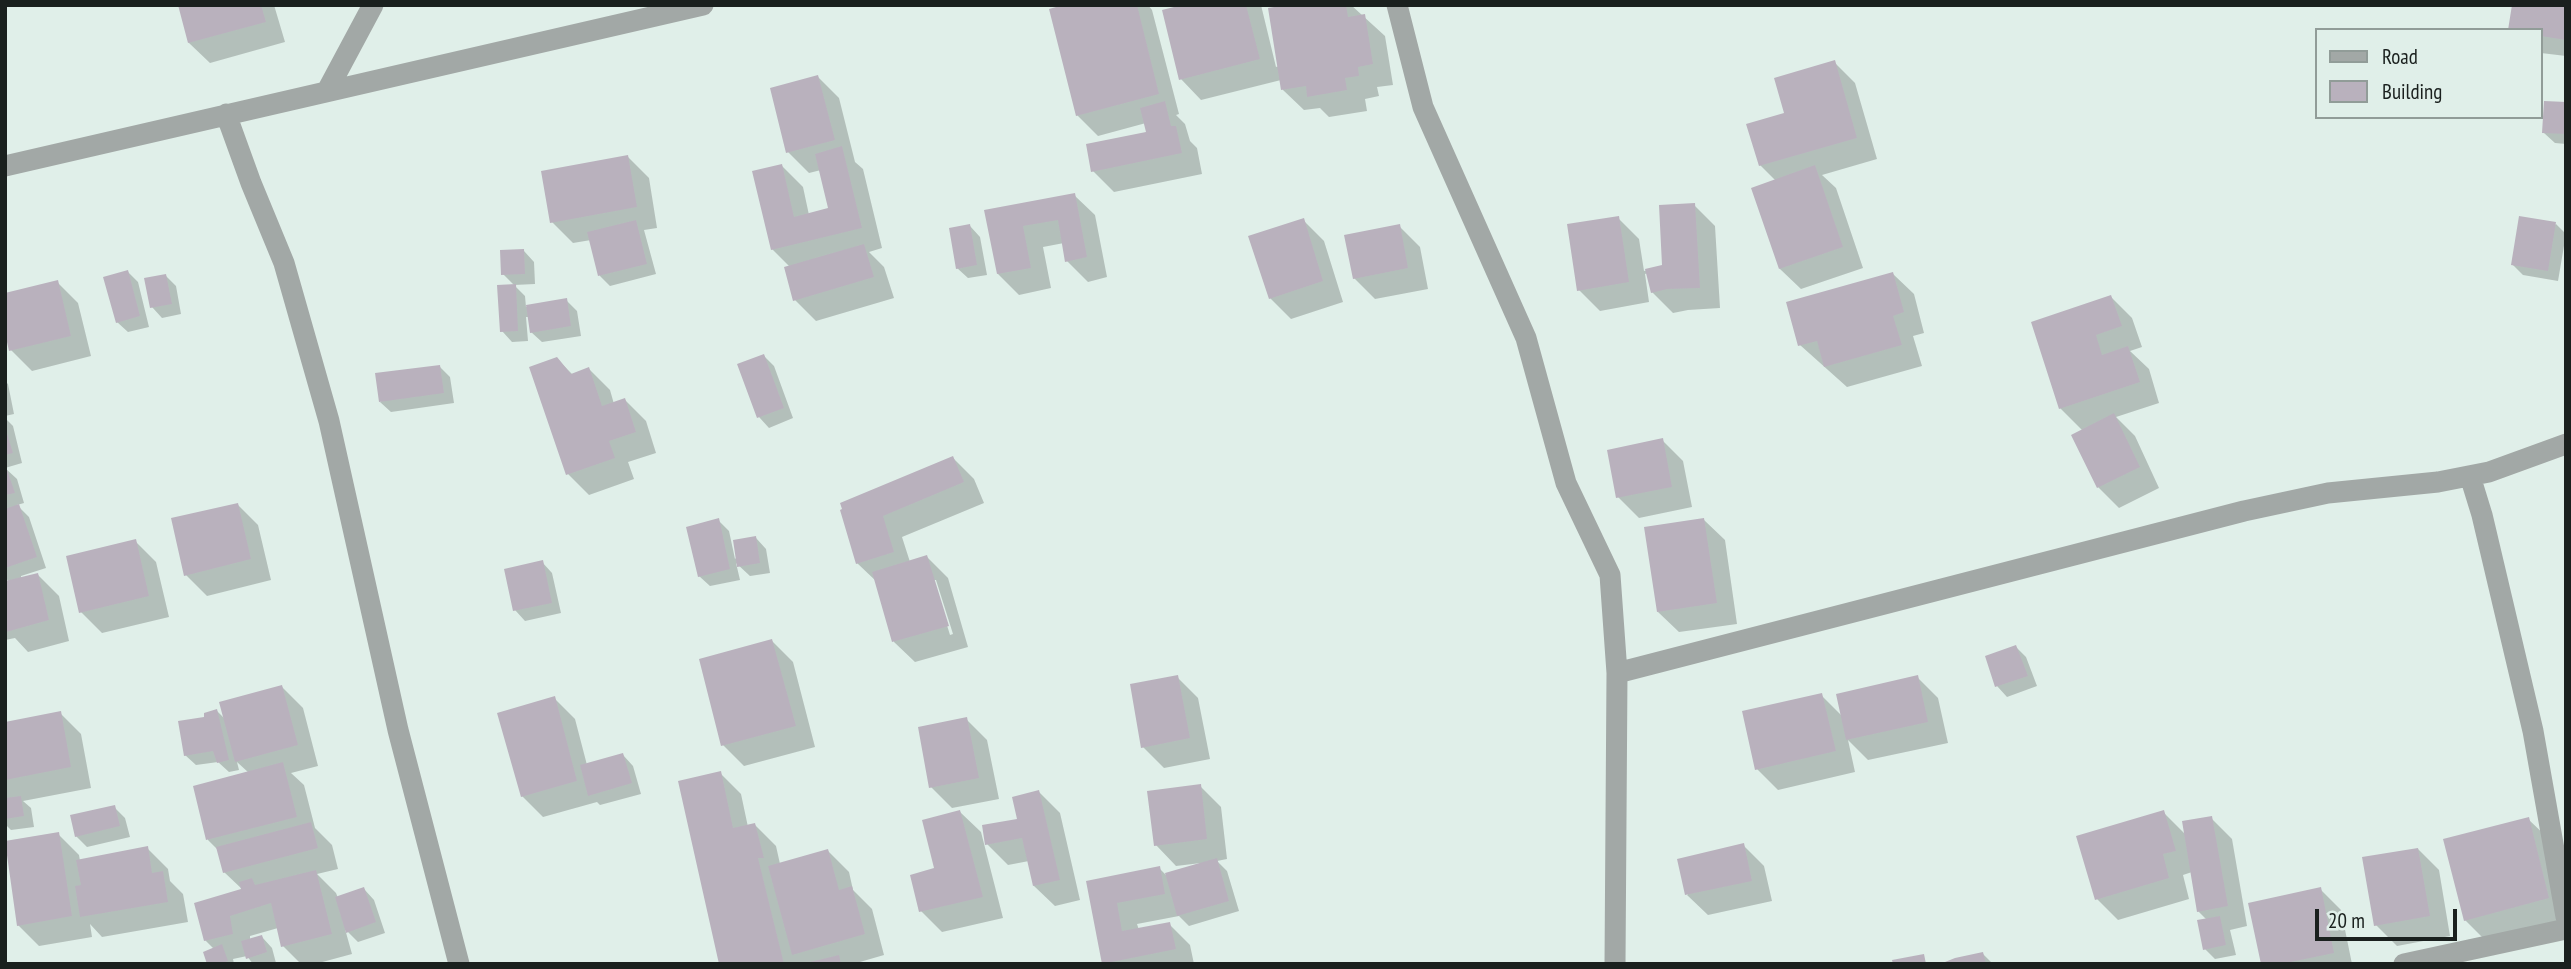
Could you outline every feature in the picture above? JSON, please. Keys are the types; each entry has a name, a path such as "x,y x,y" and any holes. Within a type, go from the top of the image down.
{"street":[{"path":"327,91 373,5"},
{"path":"5,166 703,5"},
{"path":"1397,5 1423,107 1527,338 1566,483 1610,575 1616,673 1615,964"},
{"path":"226,114 284,263 329,421 398,730 459,964"},
{"path":"1616,673 2244,511 2328,493 2438,482 2489,472 2566,444"},
{"path":"2470,475 2482,515 2533,732 2566,917"},
{"path":"2404,964 2566,929"}],"building":[{"path":"178,5 261,5 266,22 188,43"},
{"path":"1063,5 1137,5 1159,94 1076,116 1049,9"},
{"path":"1182,5 1246,5 1260,59 1179,80 1162,10"},
{"path":"1286,5 1346,5 1348,17 1365,14 1373,64 1358,67 1359,76 1345,78 1347,90 1307,97 1306,86 1281,90 1268,8"},
{"path":"2512,5 2566,5 2566,40 2543,36 2543,28 2508,28"},
{"path":"1835,60 1857,138 1759,166 1746,124 1784,113 1774,78"},
{"path":"818,75 835,140 786,153 770,88"},
{"path":"1165,101 1171,126 1176,126 1182,153 1091,172 1086,144 1146,132 1140,108"},
{"path":"2544,101 2566,102 2566,134 2542,133"},
{"path":"842,146 862,228 771,250 752,171 782,164 794,217 828,208 815,154"},
{"path":"628,155 637,207 550,223 541,171"},
{"path":"1815,165 1843,247 1779,269 1751,188"},
{"path":"1075,193 1087,257 1065,262 1058,220 1023,226 1031,268 997,274 984,210"},
{"path":"1695,203 1700,288 1667,289 1651,293 1645,269 1662,265 1659,205"},
{"path":"1619,216 1629,282 1577,291 1567,224"},
{"path":"2519,216 2556,222 2548,271 2511,265"},
{"path":"1304,218 1323,281 1269,299 1248,236"},
{"path":"636,220 647,264 598,276 587,232"},
{"path":"970,224 977,265 956,269 949,228"},
{"path":"1400,224 1408,268 1353,279 1344,235"},
{"path":"864,244 874,277 793,301 784,267"},
{"path":"524,249 525,274 501,275 500,250"},
{"path":"128,270 140,316 116,323 103,277"},
{"path":"1893,272 1904,312 1893,316 1902,345 1824,367 1817,341 1798,346 1786,302"},
{"path":"166,274 172,304 150,308 144,278"},
{"path":"58,280 71,336 9,351 5,333 5,293"},
{"path":"516,284 518,331 500,332 497,285"},
{"path":"2111,295 2122,326 2096,335 2102,355 2128,346 2140,382 2059,409 2031,322"},
{"path":"567,298 571,326 530,333 526,305"},
{"path":"764,354 784,408 757,418 737,364"},
{"path":"557,357 571,374 589,367 602,406 625,398 636,432 609,441 615,458 566,475 529,367"},
{"path":"440,365 444,393 379,402 375,373"},
{"path":"2114,413 2140,467 2097,488 2071,435"},
{"path":"5,427 13,453 5,455"},
{"path":"1663,438 1672,487 1616,498 1607,450"},
{"path":"953,456 964,482 883,516 894,552 856,564 840,503"},
{"path":"5,464 15,493 5,495"},
{"path":"238,503 251,559 184,576 171,518"},
{"path":"19,504 37,557 5,568 5,509"},
{"path":"719,518 730,569 698,577 686,527"},
{"path":"1704,518 1717,603 1657,612 1644,527"},
{"path":"756,536 760,563 737,567 733,540"},
{"path":"136,539 149,596 79,613 66,556"},
{"path":"927,555 949,626 892,642 872,572"},
{"path":"543,560 552,603 513,611 504,569"},
{"path":"38,573 49,620 6,632 5,581"},
{"path":"772,639 796,726 721,746 699,659"},
{"path":"2016,645 2028,676 1995,687 1985,656"},
{"path":"1178,675 1190,738 1141,748 1130,684"},
{"path":"1918,675 1928,722 1846,740 1836,694"},
{"path":"282,685 298,745 235,762 219,702"},
{"path":"1822,693 1836,751 1755,770 1742,711"},
{"path":"555,696 577,781 521,797 497,713"},
{"path":"217,709 229,760 217,763 213,751 184,756 178,721 204,717 204,713"},
{"path":"61,711 71,767 5,780 5,722"},
{"path":"967,717 979,778 929,788 918,727"},
{"path":"623,753 632,783 588,796 580,765"},
{"path":"283,762 297,817 206,840 193,786"},
{"path":"721,771 733,828 755,823 764,858 758,858 784,964 719,964 678,781"},
{"path":"1201,784 1207,839 1154,846 1147,791"},
{"path":"1039,790 1060,880 1033,886 1022,838 985,845 982,825 1017,819 1012,797"},
{"path":"21,796 24,816 5,819 5,798"},
{"path":"115,805 120,826 75,837 70,815"},
{"path":"960,810 983,897 919,912 910,875 934,868 922,820"},
{"path":"2164,810 2176,851 2163,854 2169,878 2095,900 2076,836"},
{"path":"2212,816 2228,906 2197,912 2182,821"},
{"path":"2529,817 2549,898 2464,921 2443,839"},
{"path":"311,822 318,848 223,873 216,847"},
{"path":"59,832 72,916 17,926 5,841"},
{"path":"1744,843 1752,881 1685,895 1677,859"},
{"path":"148,846 152,873 163,871 168,902 80,917 75,886 81,885 76,860"},
{"path":"2418,848 2430,916 2374,926 2362,857"},
{"path":"828,849 839,890 852,886 865,934 792,955 768,866"},
{"path":"1217,858 1229,901 1177,916 1165,873"},
{"path":"1160,866 1165,894 1117,903 1122,931 1170,922 1176,949 1102,964 1086,881"},
{"path":"316,870 332,934 281,947 271,903 230,916 233,934 204,941 194,903 241,889 239,882 252,878 255,885"},
{"path":"364,887 376,922 346,933 335,897"},
{"path":"2321,887 2334,953 2281,964 2261,964 2248,903"},
{"path":"2220,916 2226,945 2203,950 2197,920"},
{"path":"262,935 267,952 246,959 241,941"},
{"path":"222,944 228,961 207,964 203,952"},
{"path":"1983,952 1986,964 1940,964 1955,958"},
{"path":"1924,954 1926,964 1893,964 1892,960"},
{"path":"839,955 841,964 806,964 806,963"}]}
